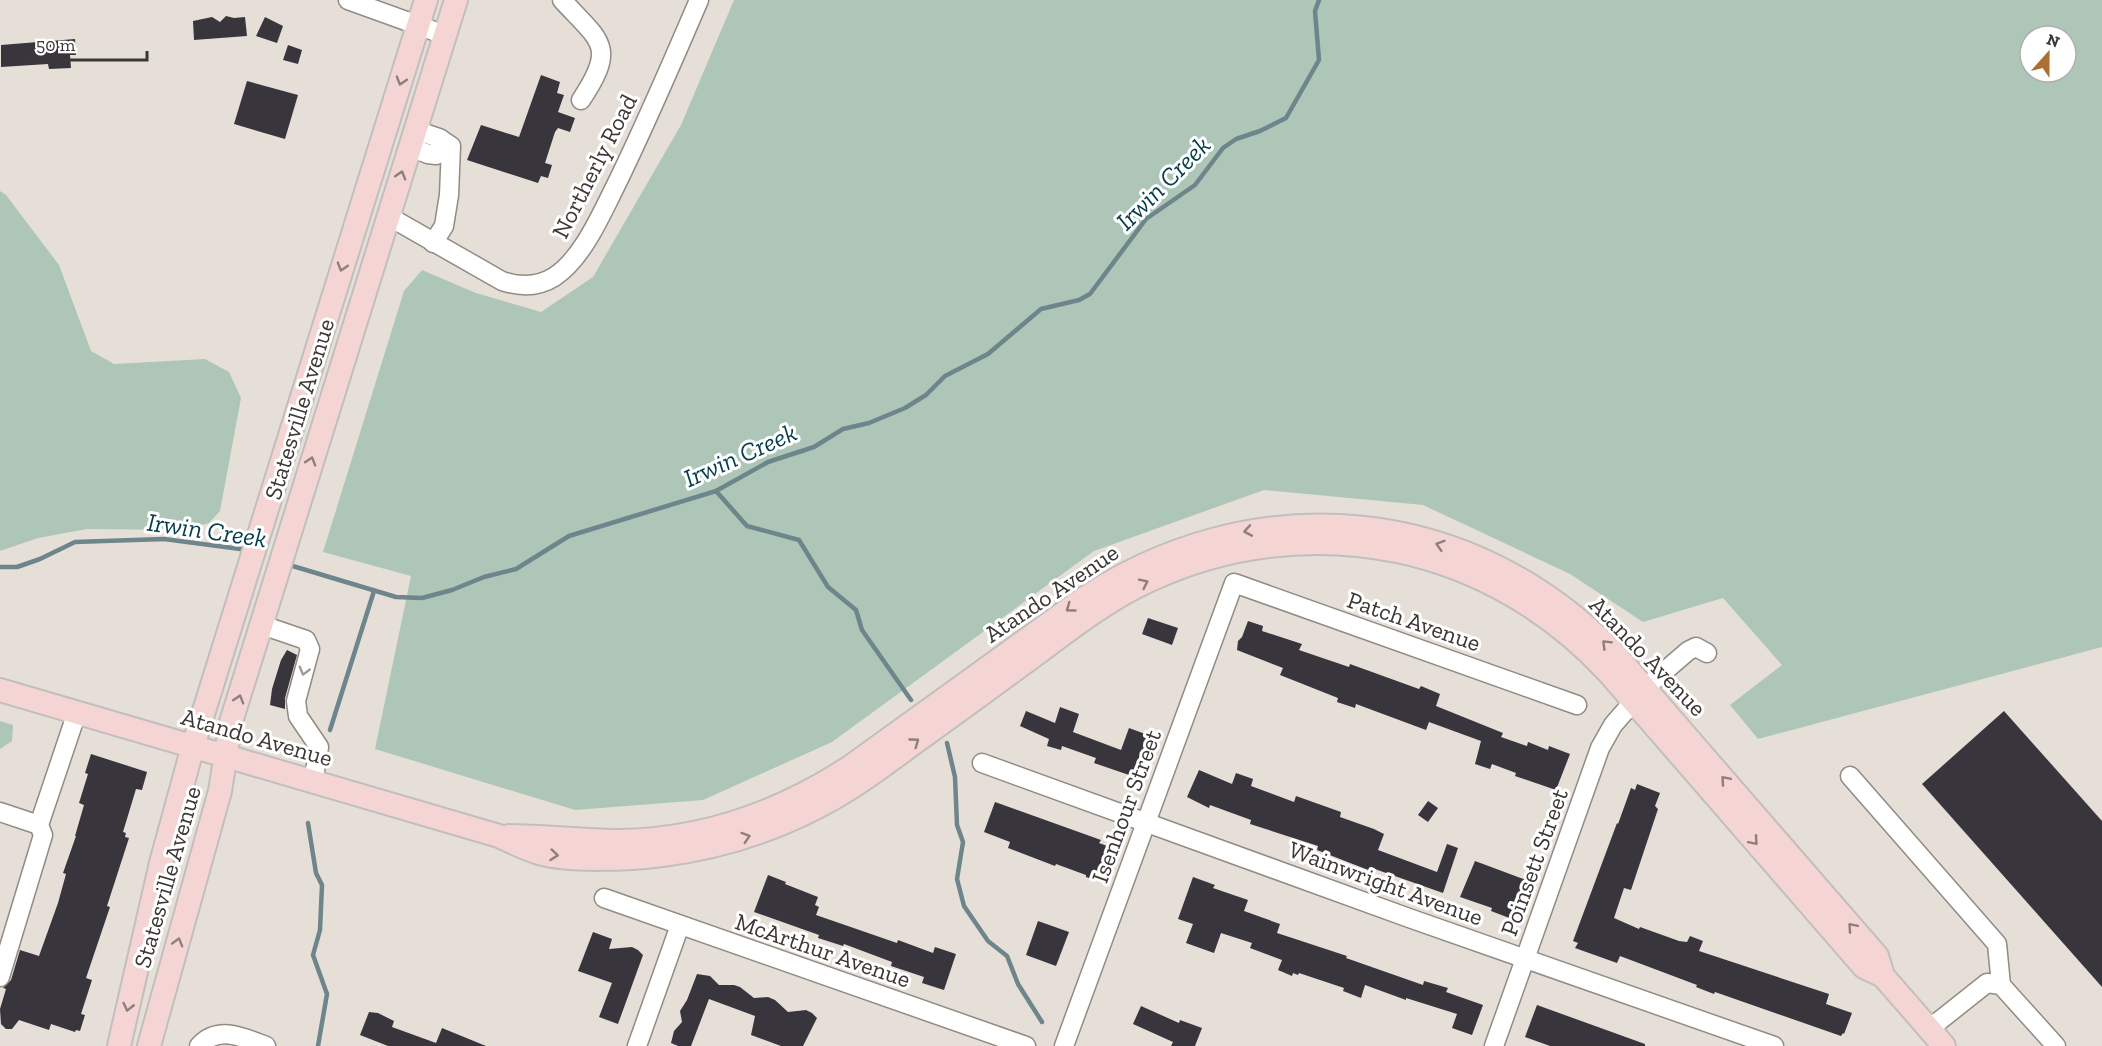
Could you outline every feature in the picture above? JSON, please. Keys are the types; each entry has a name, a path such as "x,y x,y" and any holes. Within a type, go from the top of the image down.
{"main road":[{"name":"Statesville Avenue","path":"118,1046 161,863 193,746 426,0"},
{"name":"Statesville Avenue","path":"149,1046 220,791 231,722 456,0"},
{"name":"Atando Avenue","path":"0,690 499,836 540,854 581,858 629,858 695,850 732,841 769,829 825,804 860,782 1086,618 1131,590 1163,574 1197,562 1267,546 1319,543 1368,546 1428,559 1480,578 1533,608 1564,630 1639,695 1863,967 1883,976 1944,1046"}],"street":[{"path":"350,0 445,35"},
{"path":"562,0 600,43 603,60 581,100"},
{"name":"Northerly Road","path":"388,216 486,274 518,286 537,284 556,276 578,253 603,212 652,110 699,0"},
{"path":"413,138 429,154 436,155 441,140 451,146 449,195 444,226 433,243"},
{"name":"Patch Avenue","path":"1234,583 1577,705"},
{"name":"Isenhour Street","path":"1064,1046 1234,583"},
{"path":"261,625 306,640 310,649 296,701 298,716 319,747 314,782"},
{"name":"Poinsett Street","path":"1494,1046 1600,748 1613,725 1639,695 1688,651 1696,647 1707,653"},
{"path":"0,976 43,835 39,825 77,712"},
{"name":"Wainwright Avenue","path":"982,763 1774,1046"},
{"path":"1850,776 1997,944 2001,985 2056,1046"},
{"path":"0,812 39,825"},
{"name":"McArthur Avenue","path":"604,898 1026,1046"},
{"path":"637,1046 680,925"},
{"path":"1929,1029 1987,983 2001,985"},
{"path":"199,1046 205,1039 215,1034 237,1035 266,1046"}],"green space":[{"path":"734,0 2102,0 2102,647 1758,739 1730,705 1782,665 1723,598 1643,622 1570,574 1423,505 1264,490 1094,551 832,742 703,800 575,810 375,749 411,576 323,552 404,291 422,270 476,293 541,312 593,277 681,125"},
{"path":"0,191 6,195 59,265 91,351 114,364 205,359 229,372 241,398 220,511 209,523 184,530 87,529 38,538 0,551"},
{"path":"0,721 13,725 12,741 0,749"}],"building":[{"path":"226,16 245,17 247,36 194,40 193,21 212,17 220,22"},
{"path":"265,17 283,26 277,43 256,36"},
{"path":"75,39 76,55 70,55 71,68 49,69 48,64 1,67 1,45"},
{"path":"288,45 302,50 298,64 283,60"},
{"path":"541,75 560,82 557,93 564,95 558,112 575,118 570,132 558,128 555,132 545,163 552,165 548,178 541,176 538,183 467,160 481,125 519,137"},
{"path":"247,81 298,95 285,139 234,124"},
{"path":"1148,618 1178,628 1172,645 1142,634"},
{"path":"1248,621 1263,626 1262,631 1302,644 1299,650 1349,667 1350,664 1419,689 1421,686 1440,694 1436,706 1503,733 1501,737 1527,746 1528,742 1548,750 1549,746 1570,754 1556,790 1515,776 1516,773 1492,764 1490,769 1475,764 1481,741 1429,722 1426,730 1356,704 1355,708 1337,702 1338,698 1280,675 1283,668 1237,650 1238,641"},
{"path":"287,650 297,655 285,698 285,709 270,705 272,689 281,660"},
{"path":"1060,707 1079,714 1073,732 1121,750 1129,728 1148,735 1146,748 1140,755 1132,776 1094,763 1096,758 1062,746 1061,750 1047,746 1049,739 1020,726 1026,711 1055,723"},
{"path":"2004,711 2102,821 2102,987 1922,784"},
{"path":"91,754 147,772 142,790 136,789 123,832 126,833 125,837 129,838 107,906 110,907 86,978 92,980 81,1014 85,1015 80,1031 75,1032 51,1024 49,1030 19,1020 12,1029 6,1029 1,1024 0,1009 6,989 3,988 11,980 20,950 39,956 58,903 66,874 63,873 84,805 79,803 88,774 85,773"},
{"path":"1199,770 1232,784 1236,773 1253,779 1251,786 1294,802 1296,796 1341,812 1340,817 1384,834 1378,850 1437,872 1447,844 1458,848 1443,893 1372,868 1371,871 1317,850 1318,846 1250,824 1251,820 1210,805 1209,808 1187,797"},
{"path":"1637,784 1660,793 1655,806 1658,809 1631,890 1624,888 1614,918 1639,929 1640,927 1679,941 1687,942 1690,936 1703,941 1699,951 1829,994 1826,1004 1852,1013 1844,1034 1841,1036 1715,992 1714,994 1696,987 1697,985 1620,956 1617,963 1575,948 1578,943 1573,941 1617,823 1631,788 1635,790"},
{"path":"1428,801 1438,808 1428,822 1418,815"},
{"path":"995,802 1101,840 1099,843 1110,847 1098,881 1008,848 1010,842 984,832"},
{"path":"1475,861 1526,880 1512,919 1491,911 1492,908 1460,897"},
{"path":"768,875 818,897 815,905 819,907 816,915 897,943 898,940 933,953 935,947 956,954 944,990 922,983 924,977 891,966 892,962 844,944 843,946 818,938 819,935 754,912"},
{"path":"1193,877 1215,885 1213,888 1248,900 1244,911 1280,924 1277,933 1347,956 1346,958 1423,985 1424,981 1448,988 1446,992 1483,1005 1472,1035 1452,1028 1457,1014 1406,998 1406,1000 1365,985 1361,998 1343,991 1344,988 1299,973 1298,975 1293,973 1292,976 1278,970 1282,960 1250,948 1252,943 1221,933 1214,953 1186,943 1193,924 1178,919"},
{"path":"1038,921 1069,932 1056,966 1026,955"},
{"path":"593,932 612,939 609,949 632,947 643,955 618,1024 599,1017 612,983 578,971"},
{"path":"697,974 710,976 719,985 740,987 754,998 768,997 788,1012 806,1010 812,1013 817,1018 803,1046 781,1046 751,1035 755,1016 709,999 691,1046 678,1046 671,1043 674,1031 682,1022 680,1011"},
{"path":"1537,1005 1645,1044 1645,1046 1550,1046 1525,1037"},
{"path":"1141,1006 1179,1023 1180,1020 1202,1028 1195,1046 1171,1046 1173,1042 1133,1024"},
{"path":"369,1012 378,1013 394,1021 392,1027 436,1043 442,1028 486,1046 388,1046 360,1035"}],"waterway":[{"name":"Irwin Creek","path":"286,564 396,597 422,598 516,569 569,536 716,491 768,462 814,447 843,429 869,423 905,408 926,395 945,376 988,354 1041,309 1079,300 1090,294 1146,219 1195,185 1223,148 1236,139 1260,131 1286,118 1319,60 1315,11 1319,0"},
{"path":"716,491 747,526 799,540 828,587 856,610 862,630 911,700"},
{"name":"Irwin Creek","path":"0,567 17,567 75,542 164,539 248,550"},
{"path":"330,730 374,591"},
{"path":"947,743 955,777 957,825 963,842 957,879 964,906 988,941 1007,956 1018,984 1042,1022"},
{"path":"308,823 316,873 322,885 320,930 313,955 327,994 318,1046"}]}
